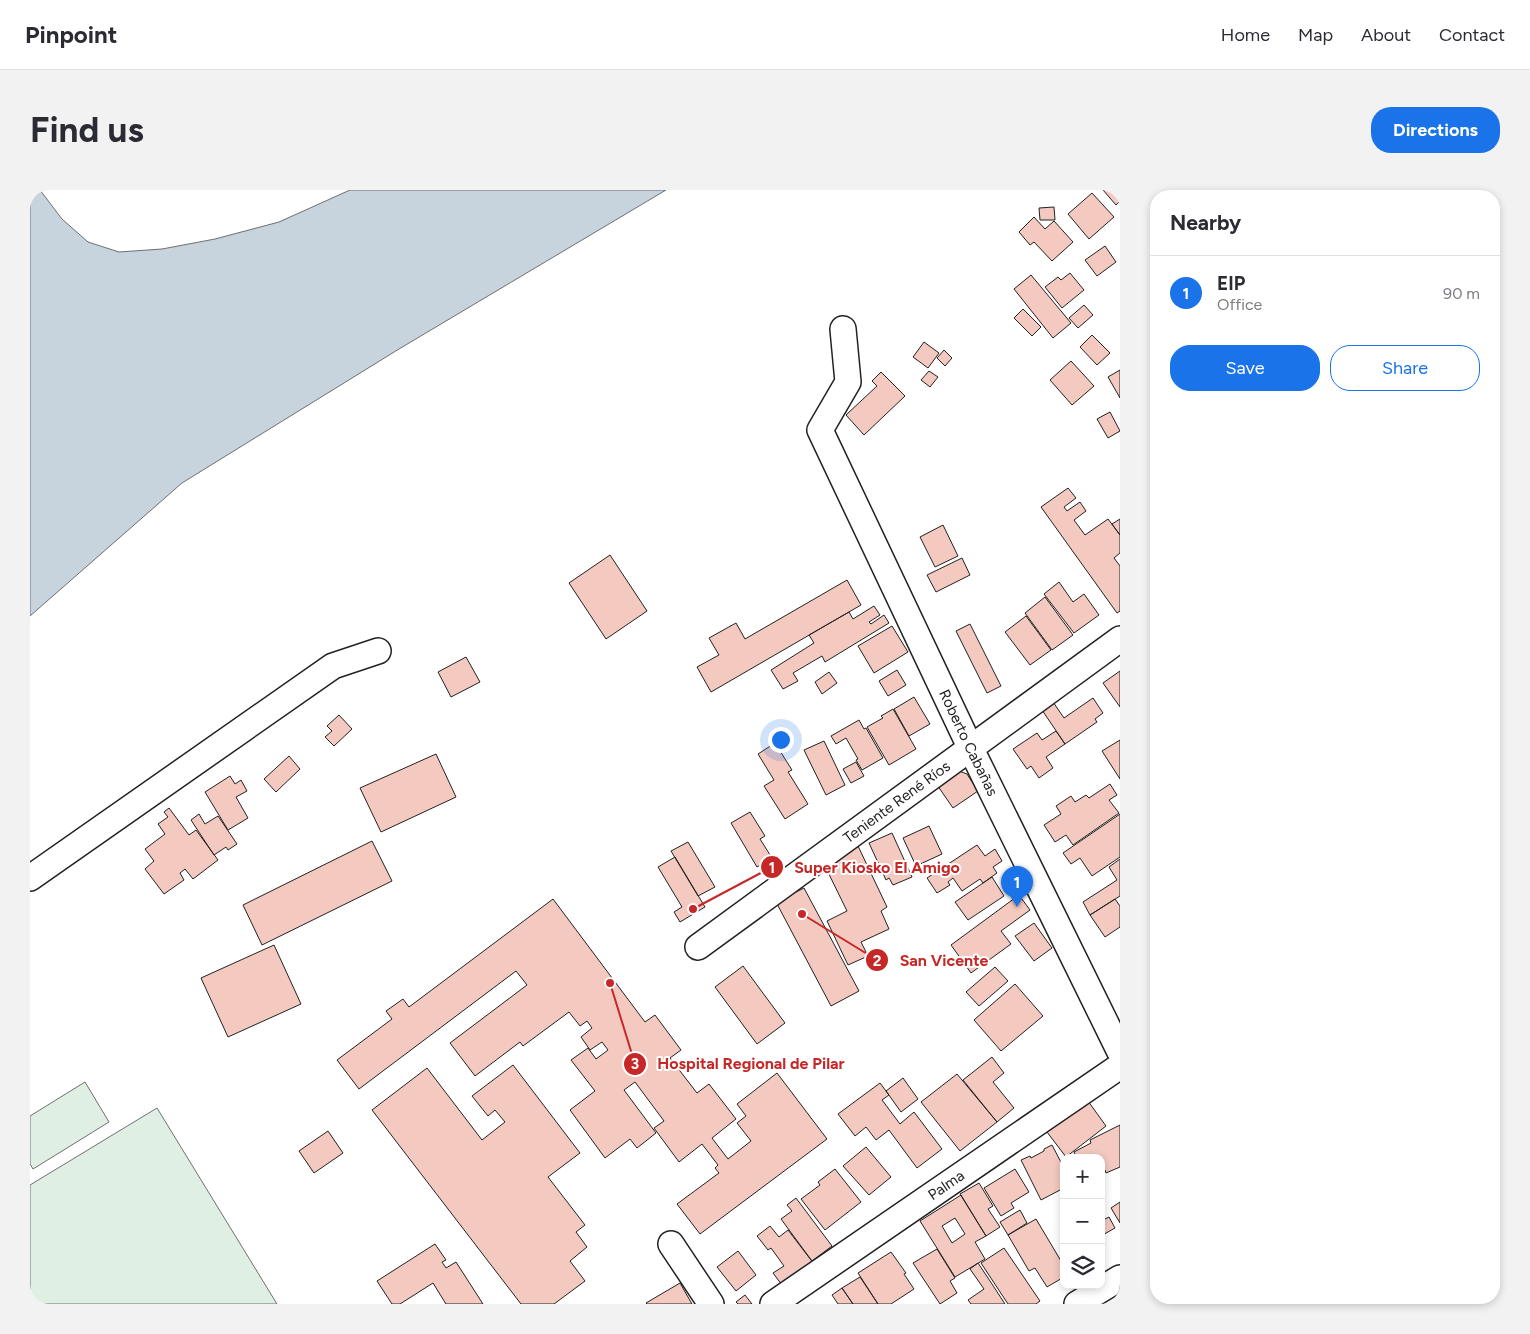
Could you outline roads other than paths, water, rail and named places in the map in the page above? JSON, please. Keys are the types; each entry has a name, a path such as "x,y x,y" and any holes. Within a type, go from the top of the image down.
{"street":[{"name":"Roberto Cabañas","path":"843,329 848,382 820,430 970,747 1120,1052"},
{"name":"Teniente René Ríos","path":"698,947 1120,639"},
{"path":"30,878 333,666 378,651"},
{"name":"Palma","path":"773,1304 1120,1066"},
{"path":"671,1244 711,1304"},
{"path":"1077,1304 1120,1278"}],"place":[{"name":"EIP","path":"1017,907"},
{"name":"Super Kiosko El Amigo","path":"693,909"},
{"name":"San Vicente","path":"802,914"},
{"name":"Hospital Regional de Pilar","path":"610,983"}]}
